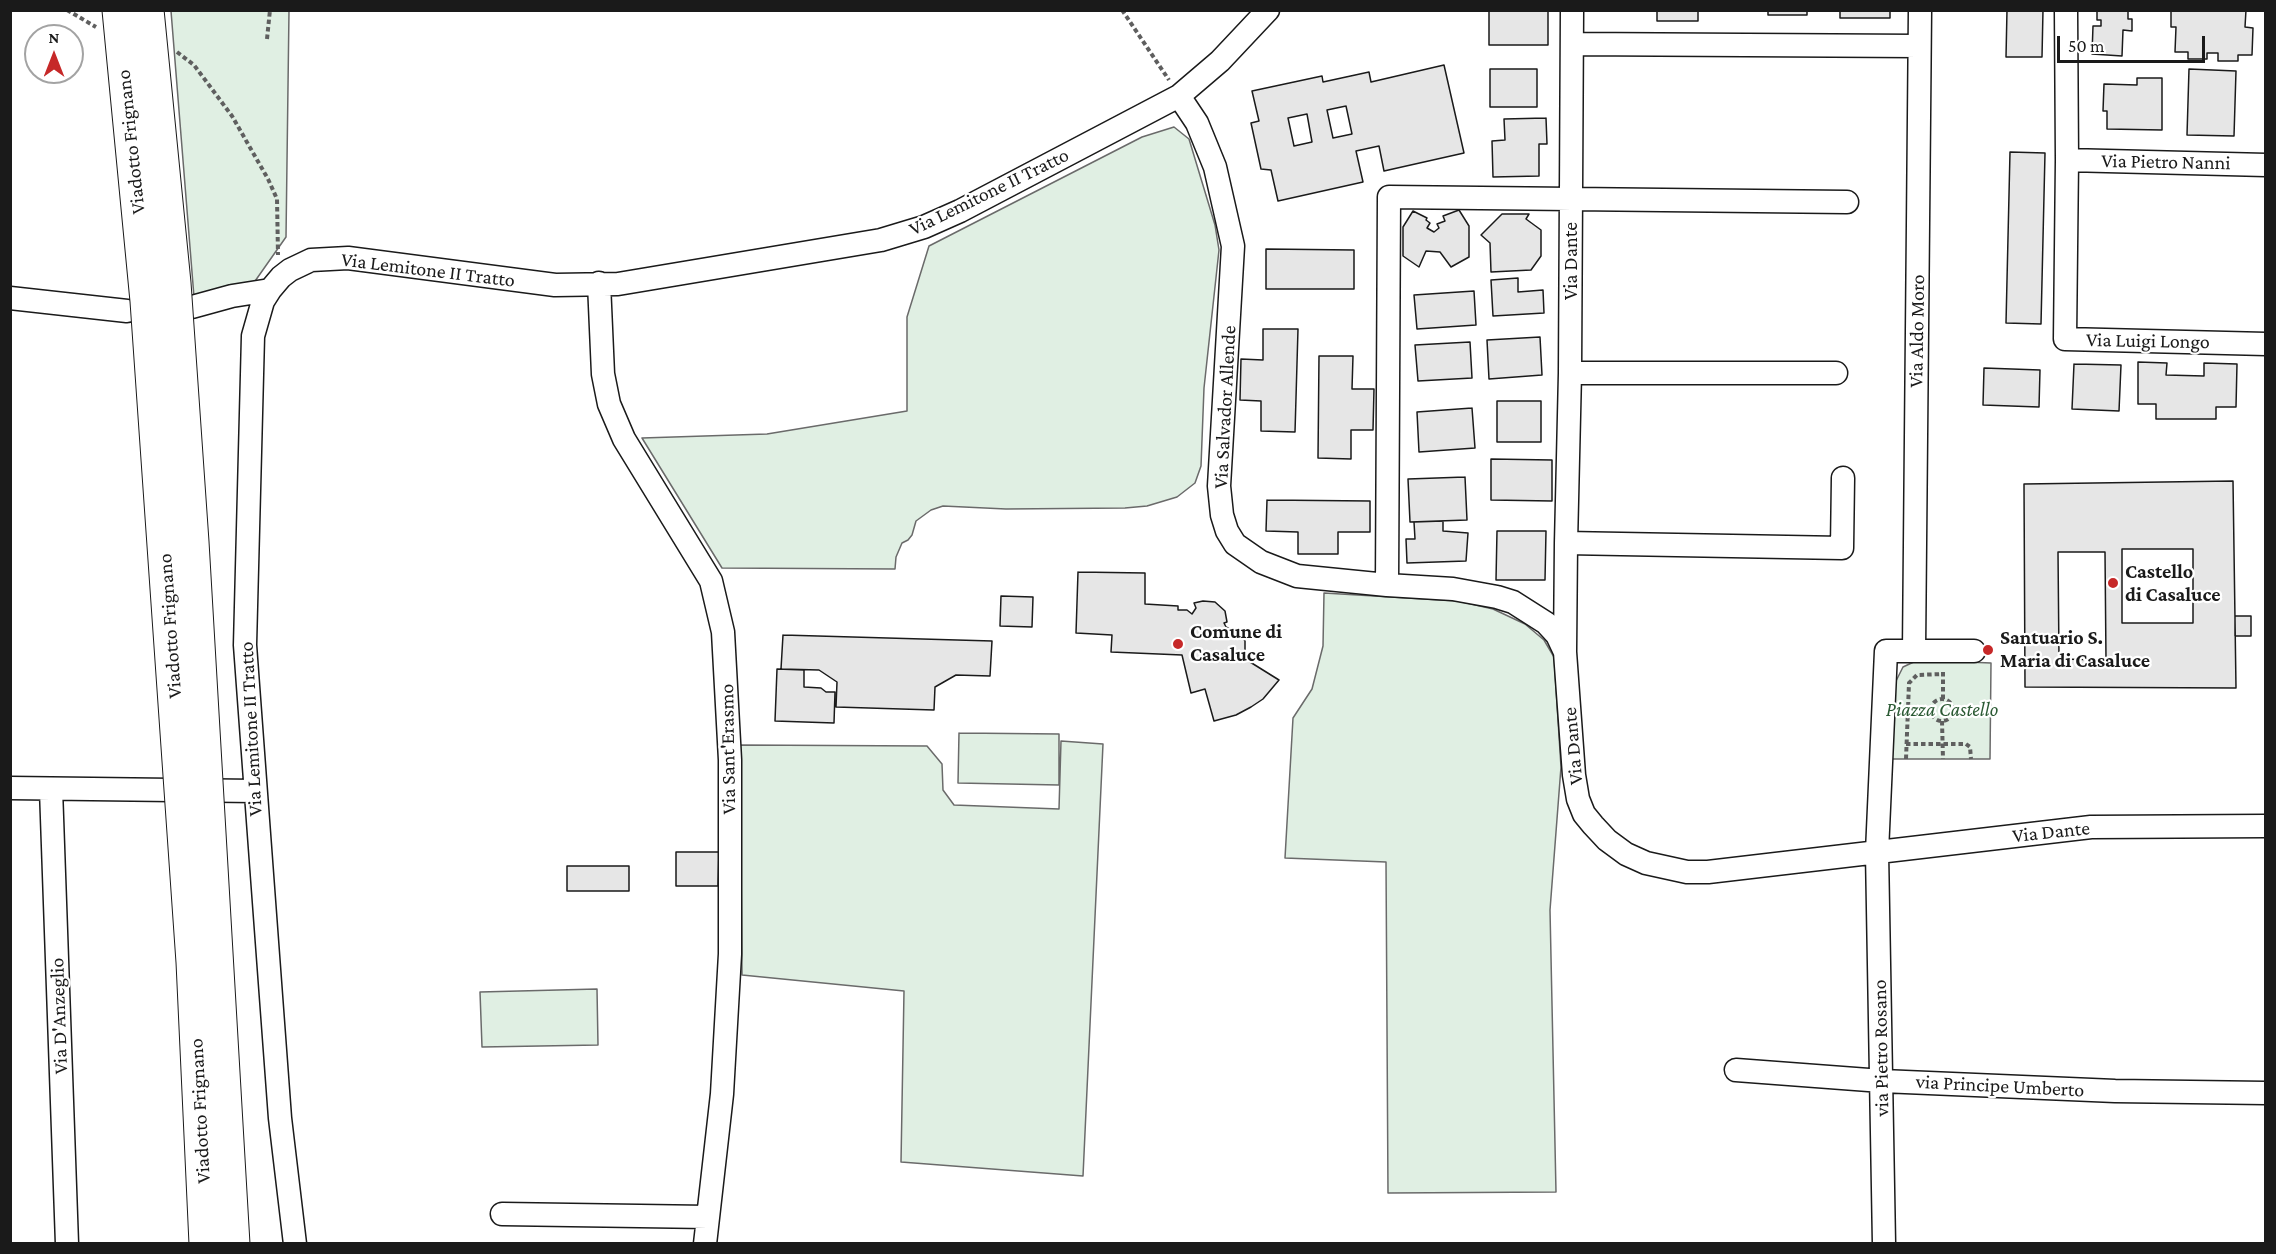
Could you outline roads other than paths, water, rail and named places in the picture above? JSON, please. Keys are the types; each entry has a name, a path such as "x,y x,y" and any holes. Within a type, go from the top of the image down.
{"highway":[{"name":"Viadotto Frignano","path":"147,10 176,306 233,1244"},
{"name":"Viadotto Frignano","path":"108,20 148,313 193,962 206,1244"}],"street":[{"name":"Via Lemitone II Tratto","path":"295,1244 280,1118 245,645 253,336 263,301 276,283 311,260 348,258 555,285 618,284 881,240 924,227 1179,96 1220,61 1268,10"},
{"name":"Via Dante","path":"1572,10 1570,372 1565,652 1574,775 1578,799 1584,814 1593,825 1606,840 1626,854 1646,863 1687,872 1708,872 2091,827 2265,826"},
{"name":"Via Aldo Moro","path":"1914,651 1920,10"},
{"path":"2066,10 2067,160"},
{"path":"1572,44 1920,46"},
{"name":"Via Salvador Allende","path":"1179,96 1197,123 1215,167 1233,246 1219,464 1222,515 1227,531 1235,544 1262,562 1297,576 1472,591 1513,602 1546,623 1557,634 1565,652"},
{"name":"Via Pietro Nanni","path":"2067,160 2265,165"},
{"name":"Via Luigi Longo","path":"2067,160 2065,339 2265,344"},
{"path":"1387,585 1389,197 1847,202"},
{"path":"192,307 276,283"},
{"name":"Via Sant'Erasmo","path":"599,283 602,364 609,404 624,439 711,581 723,632 730,760 730,954 722,1094 705,1244"},
{"path":"10,298 127,311"},
{"path":"1570,372 1836,372"},
{"path":"1566,543 1842,548 1843,477"},
{"path":"1877,852 1886,651 1974,651"},
{"path":"10,788 255,791"},
{"name":"Via D'Anzeglio","path":"51,789 67,1244"},
{"name":"via Pietro Rosano","path":"1877,852 1884,1244"},
{"name":"via Principe Umberto","path":"1736,1070 1882,1081 2115,1091 2265,1093"},
{"path":"502,1214 708,1217"}],"place":[{"name":"Castello di Casaluce","path":"2113,583"},
{"name":"Comune di Casaluce","path":"1178,644"},
{"name":"Santuario S. Maria di Casaluce","path":"1988,650"}],"park label":[{"name":"Piazza Castello","path":"1942,710"}]}
